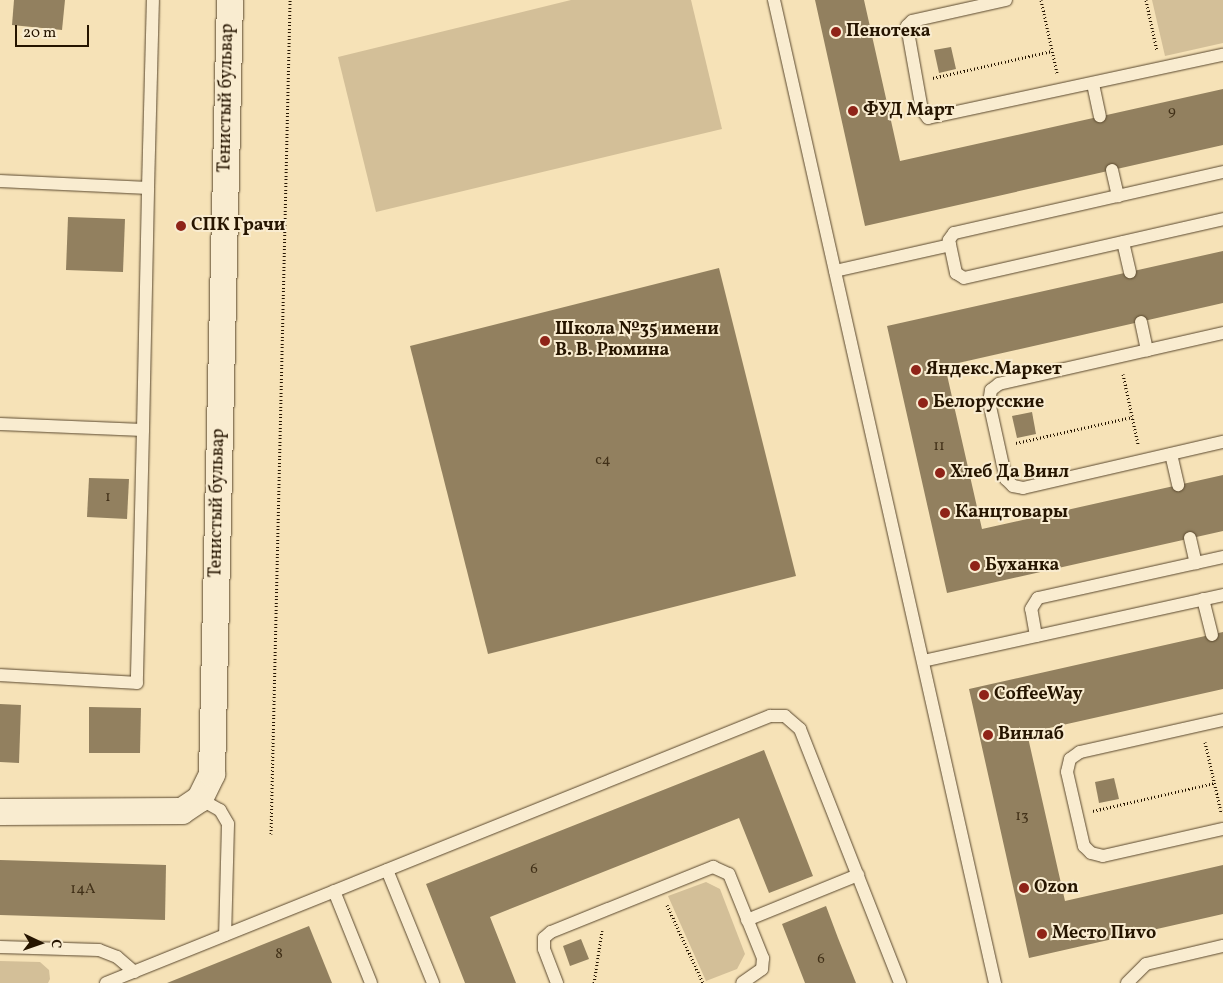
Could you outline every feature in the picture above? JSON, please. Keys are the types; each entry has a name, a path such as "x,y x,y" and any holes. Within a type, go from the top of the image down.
{"street":[{"name":"Тенистый бульвар","path":"200,799 212,774 230,0"},
{"path":"0,812 162,814 182,811 200,799"}],"lane":[{"path":"0,675 137,683 154,0"},
{"path":"774,0 996,983"},
{"path":"1006,0 912,21 905,34 922,110 936,119 1223,55"},
{"path":"1093,84 1100,116"},
{"path":"1112,170 1118,196"},
{"path":"1223,172 954,233 950,245 956,273 964,278 1223,219"},
{"path":"0,180 148,188"},
{"path":"1123,242 1130,272"},
{"path":"835,271 950,245"},
{"path":"1141,322 1148,350"},
{"path":"1223,333 999,384 991,390 989,402 1006,479 1023,488 1223,442"},
{"path":"0,424 143,430"},
{"path":"1171,454 1178,485"},
{"path":"1190,538 1196,563"},
{"path":"1036,636 1031,609 1038,598 1223,558"},
{"path":"923,660 1223,595"},
{"path":"1204,599 1212,635"},
{"path":"106,983 770,716 786,716 800,729 900,983"},
{"path":"1223,720 1080,752 1070,760 1067,772 1084,846 1103,856 1223,829"},
{"path":"200,799 220,810 228,824 225,936"},
{"path":"557,983 544,949 544,938 605,910 712,867 722,869 729,874 763,958 762,969 742,983"},
{"path":"387,870 432,983"},
{"path":"747,920 858,875"},
{"path":"334,891 371,983"},
{"path":"1127,983 1146,964 1223,946"},
{"path":"0,947 98,950 117,957 134,972"}],"path":[{"path":"271,834 290,0"},
{"path":"1041,0 1061,91"},
{"path":"1146,0 1161,68"},
{"path":"916,82 1052,51"},
{"path":"1119,357 1142,461"},
{"path":"999,446 1132,416"},
{"path":"1201,725 1223,822"},
{"path":"1077,815 1214,783"},
{"path":"660,888 703,983"},
{"path":"594,983 605,910"}],"shaded area":[{"path":"571,0 691,0 722,129 376,212 338,57"},
{"path":"1152,0 1223,0 1223,43 1165,56"},
{"path":"706,882 720,889 745,954 737,969 706,981 668,896"},
{"path":"0,961 40,962 49,970 50,979 48,983 0,983"}],"building":[{"path":"14,0 65,0 62,30 12,25"},
{"path":"815,0 864,0 900,161 1223,89 1223,145 865,226"},
{"path":"951,47 956,69 939,73 934,50"},
{"path":"68,217 125,219 123,272 66,270"},
{"path":"1223,251 1223,303 945,366 982,529 1223,475 1223,531 947,593 887,326"},
{"path":"719,268 796,576 488,654 410,346"},
{"path":"1032,412 1036,434 1017,438 1012,416"},
{"path":"89,478 129,479 127,519 87,517"},
{"path":"1223,632 1223,689 1027,733 1065,901 1223,865 1223,914 1029,958 969,689"},
{"path":"0,704 21,705 19,763 0,762"},
{"path":"89,707 141,708 140,753 89,753"},
{"path":"764,750 813,876 769,893 739,818 490,917 516,983 465,983 426,884"},
{"path":"1114,778 1119,799 1099,803 1095,782"},
{"path":"0,860 166,865 165,920 0,915"},
{"path":"826,906 856,983 805,983 782,924"},
{"path":"309,926 332,983 167,983"},
{"path":"581,939 589,959 570,966 563,946"}],"place":[{"name":"Пенотека","path":"836,32"},
{"name":"ФУД Март","path":"853,111"},
{"name":"СПК Грачи","path":"181,226"},
{"name":"Школа №35 имени В. В. Рюмина","path":"545,341"},
{"name":"Яндекс.Маркет","path":"916,370"},
{"name":"Белорусские","path":"923,403"},
{"name":"Хлеб Да Винл","path":"940,473"},
{"name":"Канцтовары","path":"945,513"},
{"name":"Буханка","path":"975,566"},
{"name":"CoffeeWay","path":"984,695"},
{"name":"Винлаб","path":"988,735"},
{"name":"Ozon","path":"1024,888"},
{"name":"Место Пиvо","path":"1042,934"}]}
